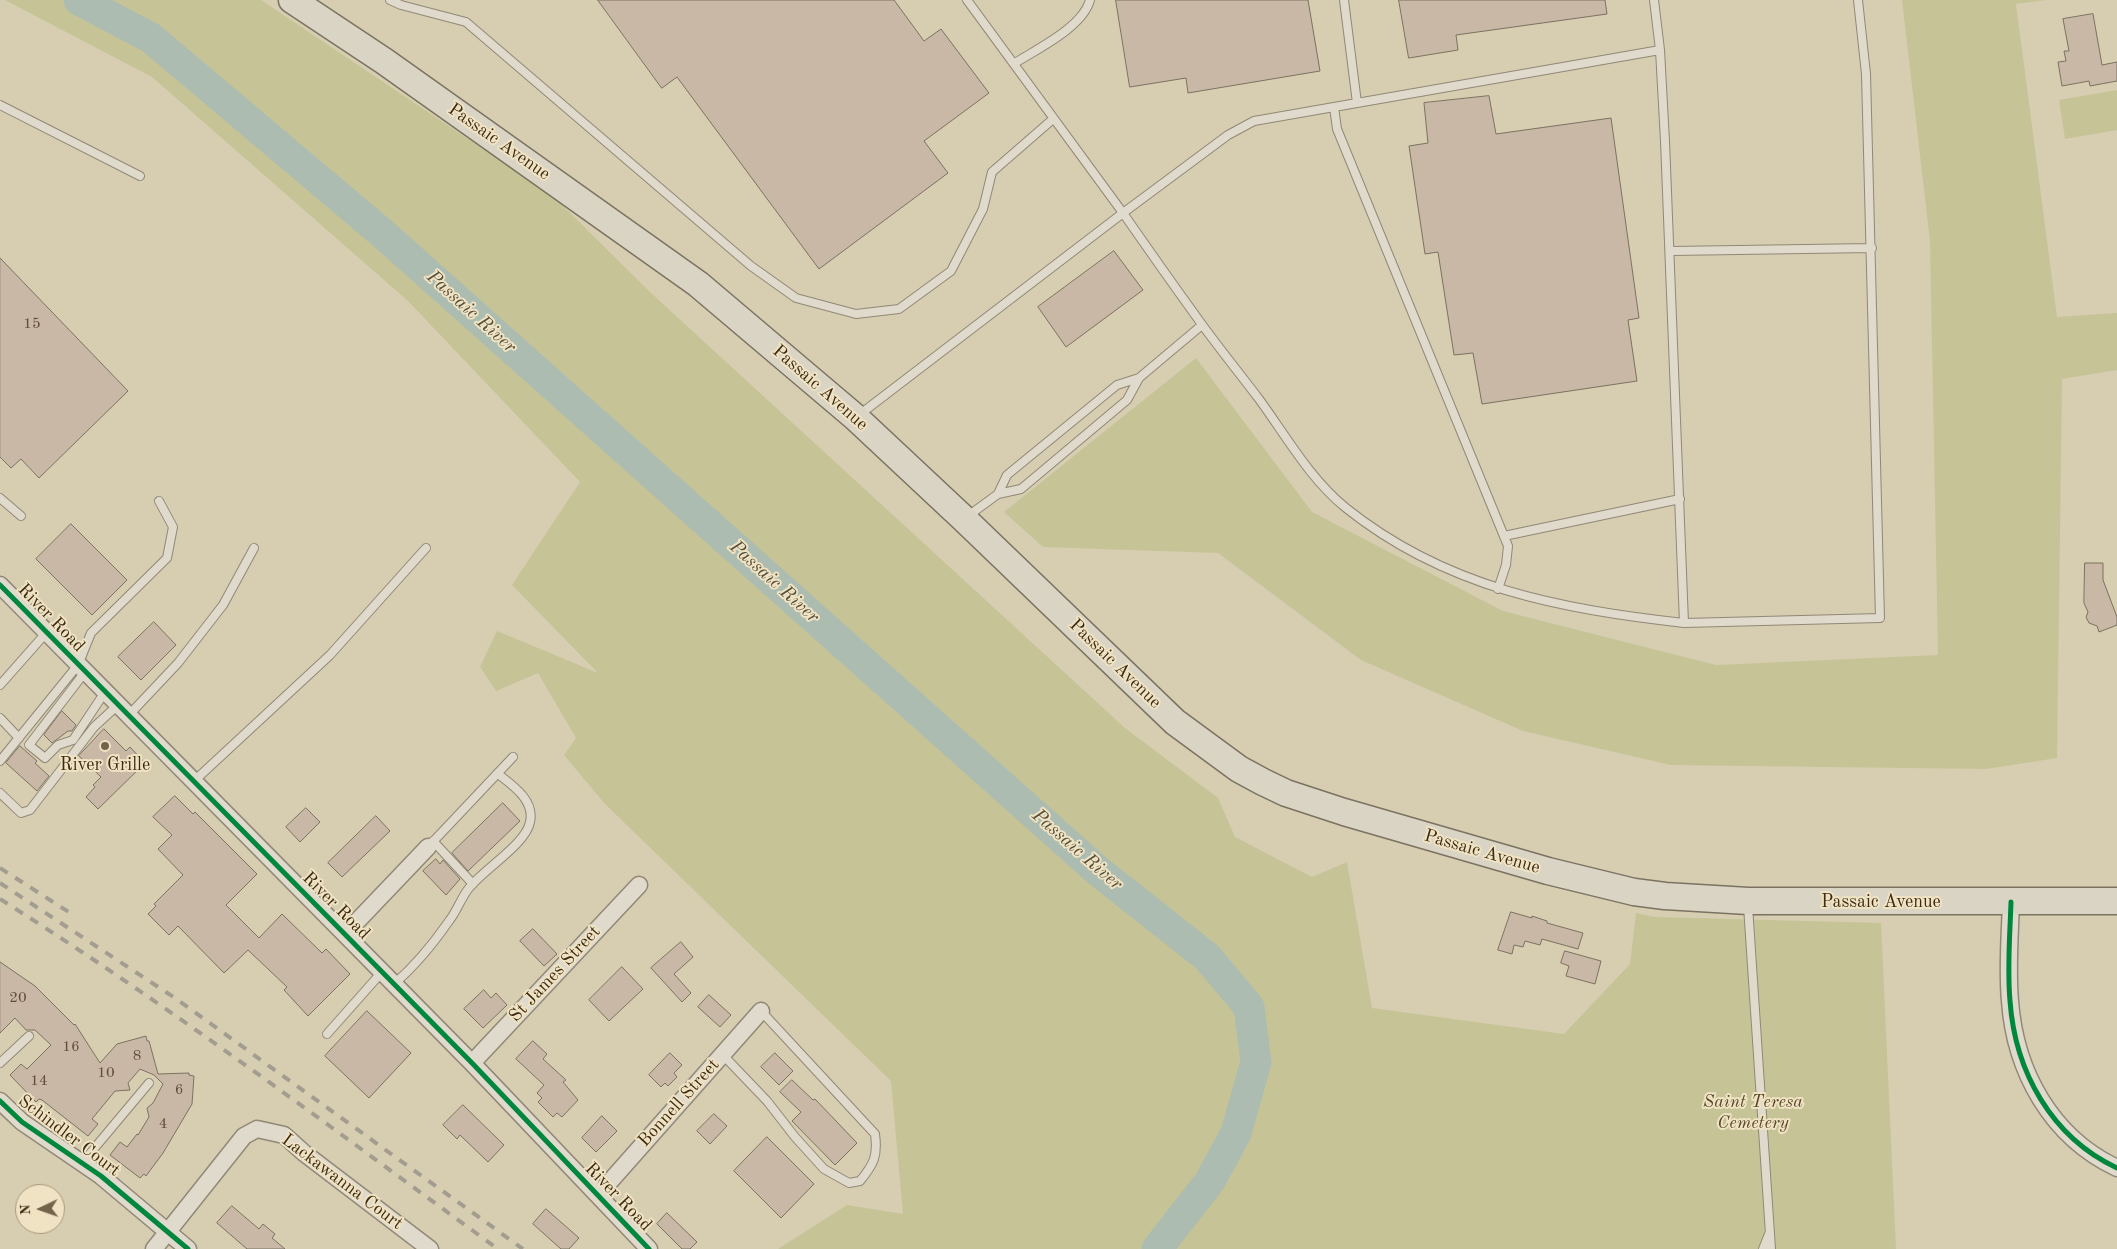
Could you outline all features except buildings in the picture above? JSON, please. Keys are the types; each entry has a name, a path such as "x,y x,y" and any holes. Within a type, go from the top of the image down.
{"main road":[{"name":"Passaic Avenue","path":"292,0 384,61 698,284 855,418 964,519 1175,722 1239,769 1263,782 1344,812 1604,886 1665,896 1748,901 2117,902"}],"street":[{"name":"River Road","path":"0,585 472,1063 649,1249"},
{"path":"345,934 431,844"},
{"name":"St James Street","path":"472,1063 639,885"},
{"path":"2011,902 2010,999 2014,1033 2022,1063 2037,1095 2058,1124 2085,1149 2117,1168"},
{"name":"Bonnell Street","path":"598,1195 760,1011"},
{"name":"Schindler Court","path":"0,1101 22,1122 101,1176 188,1249"},
{"name":"Lackawanna Court","path":"167,1232 244,1136 257,1129 284,1135 304,1153 430,1249"},
{"path":"154,1249 167,1232"}],"lane":[{"path":"390,0 401,5 466,22 751,266 796,298 856,314 899,310 951,271 983,209 992,172 1053,119"},
{"path":"967,0 1123,213 1202,325 1314,474 1344,507 1388,539 1449,571 1498,590 1564,606 1684,623 1880,618 1872,248 1866,74 1858,0"},
{"path":"1014,63 1081,18 1088,8 1090,0"},
{"path":"1344,0 1357,103"},
{"path":"1654,0 1660,50 1671,251 1684,623"},
{"path":"855,418 1123,213 1239,128 1254,121 1660,50"},
{"path":"0,106 140,176"},
{"path":"1334,107 1337,128 1508,546 1506,565 1498,590"},
{"path":"1671,251 1872,248"},
{"path":"964,519 998,494 1021,489 1127,400 1139,378 1202,325"},
{"path":"998,494 1007,475 1118,385 1139,378"},
{"path":"0,498 21,516"},
{"path":"1504,536 1680,499"},
{"path":"105,692 72,740 58,745 45,758 29,745 81,668 91,633 167,558 173,527 159,501"},
{"path":"0,793 21,813 30,810 94,728 123,711 178,663 223,605 254,548"},
{"path":"193,782 330,655 426,548"},
{"path":"0,685 46,633"},
{"path":"0,761 81,668"},
{"path":"0,718 19,738"},
{"path":"473,884 431,844 513,757"},
{"path":"394,984 412,968 445,927 469,888 525,834 531,821 529,808 520,792 498,774"},
{"path":"1748,901 1771,1249"},
{"path":"327,1034 382,972"},
{"path":"722,1054 767,1101 824,1169 848,1183 860,1181 868,1171 877,1151 876,1134 760,1011"},
{"path":"0,1063 29,1036"},
{"path":"82,1162 149,1083"},
{"path":"1763,1249 1770,1232"}],"green space":[{"name":"Saint Teresa Cemetery","path":"5,0 261,0 553,196 651,293 1125,728 1218,798 1235,837 1312,877 1347,862 1372,1008 1564,1034 1630,964 1636,913 1655,917 1881,923 1896,1249 778,1249 847,1205 903,1214 891,1081 605,804 564,755 576,738 538,673 496,691 480,667 497,631 598,673 512,585 580,482 408,301 152,77"},
{"path":"1902,0 2046,0 2016,4 2057,317 2117,313 2117,370 2062,379 2057,758 1986,769 1671,765 1523,731 1361,660 1218,553 1043,547 1004,512 1196,358 1312,512 1503,611 1716,665 1938,655 1930,241"},
{"path":"2117,90 2117,130 2065,139 2059,100"}],"waterway":[{"name":"Passaic River","path":"79,0 151,38 382,233 1098,871 1207,957 1249,1007 1256,1062 1236,1133 1210,1181 1157,1249"}],"railway":[{"path":"0,868 75,916"},
{"path":"0,883 175,998 523,1249"},
{"path":"0,899 190,1026 498,1249"}],"cycle path":[{"path":"0,585 472,1063 649,1249"},
{"path":"2011,902 2010,1001 2013,1027 2029,1076 2055,1120 2073,1139 2094,1155 2117,1168"},
{"path":"0,1101 22,1122 101,1176 188,1249"}],"place":[{"name":"River Grille","path":"105,746"}]}
